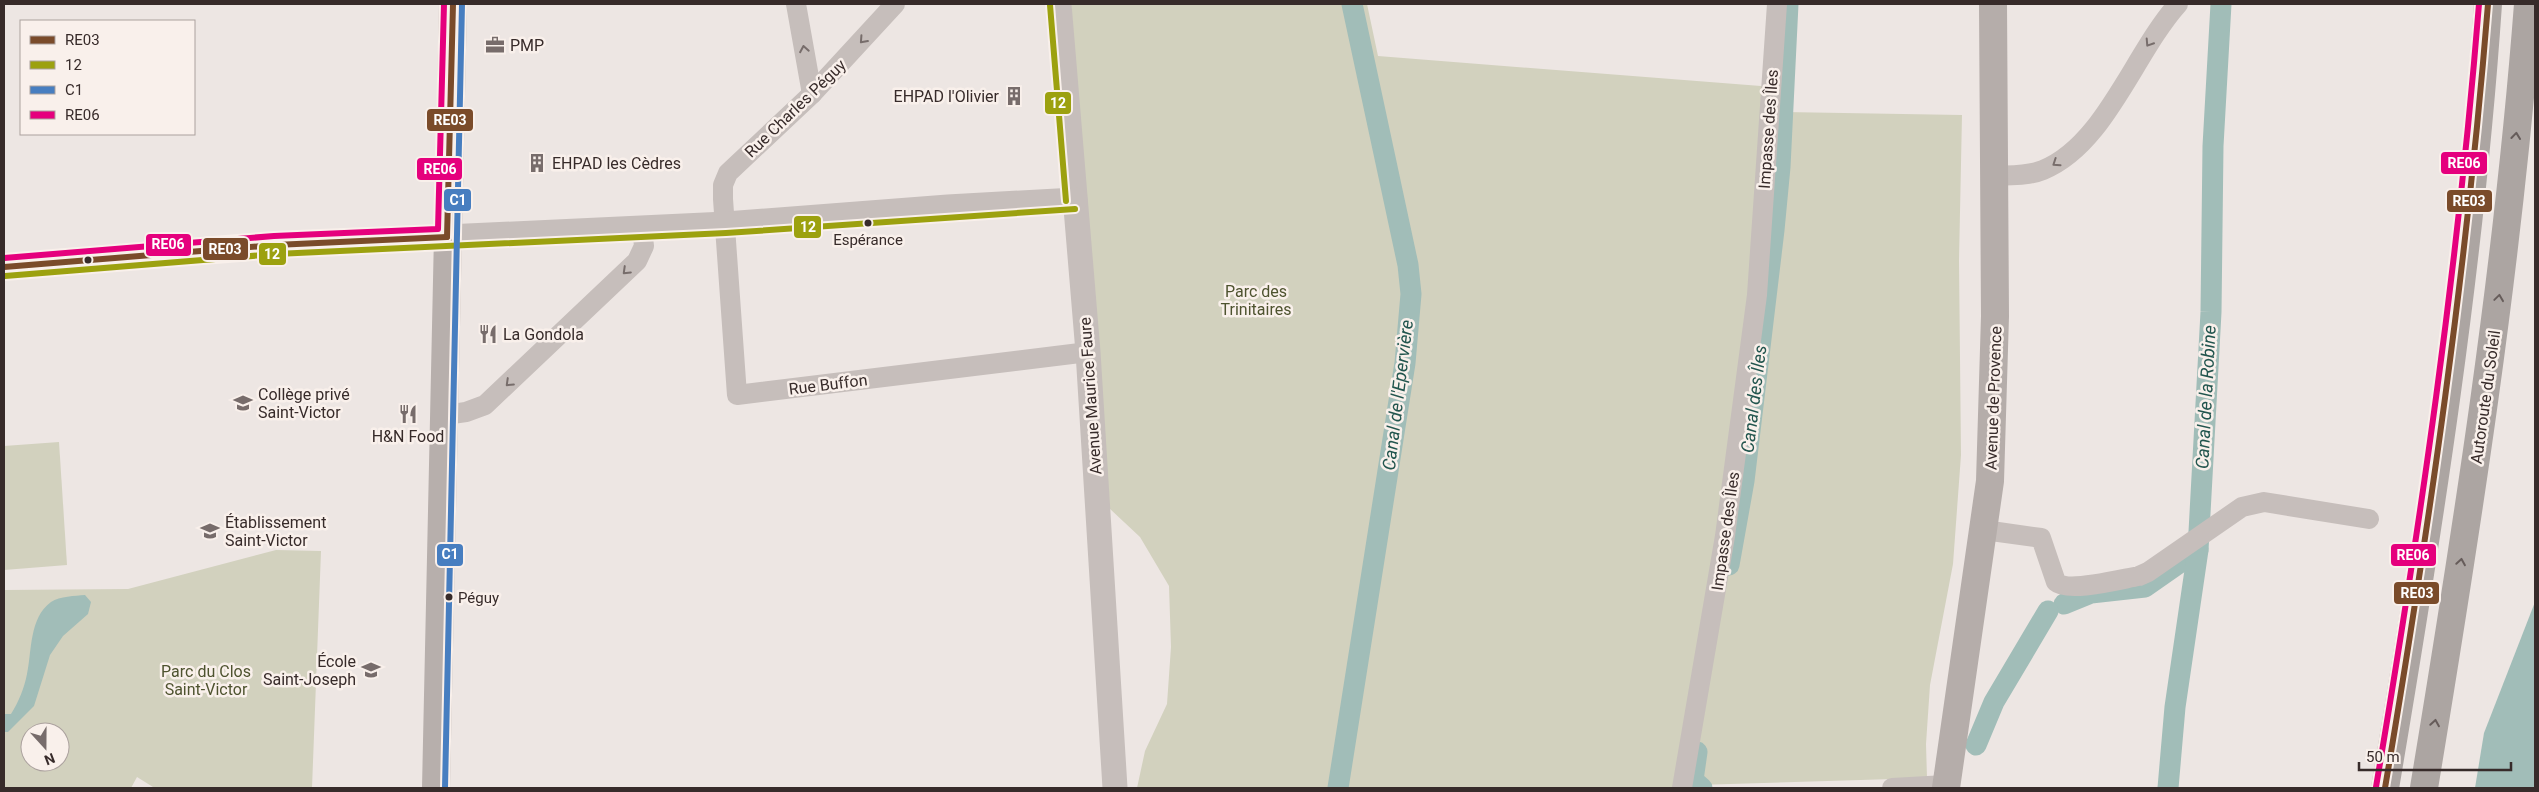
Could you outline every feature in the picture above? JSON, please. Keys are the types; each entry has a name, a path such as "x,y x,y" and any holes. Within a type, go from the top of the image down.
{"highway":[{"path":"2385,788 2440,439 2465,265 2483,87 2488,4"},
{"name":"Autoroute du Soleil","path":"2424,788 2480,440 2502,270 2528,4"}],"main road":[{"path":"436,788 453,4"},
{"name":"Avenue de Provence","path":"1946,787 1990,481 1995,316 1993,4"}],"street":[{"path":"796,4 812,94"},
{"name":"Rue Charles Péguy","path":"726,224 723,185 728,173 812,94 895,4"},
{"name":"Avenue Maurice Faure","path":"1059,4 1088,352 1115,788"},
{"name":"Impasse des Îles","path":"1682,788 1725,536 1757,295 1777,4"},
{"path":"1994,176 2041,171 2057,164 2093,131 2104,118 2149,42 2178,4"},
{"path":"4,267 274,245 477,234 726,224 948,207 1075,200"},
{"name":"Rue Buffon","path":"726,224 737,395 1088,352"},
{"path":"445,415 466,412 485,405 637,261 644,246 642,228"},
{"path":"1984,530 2041,538 2056,582 2060,586 2074,586 2139,576 2148,572 2242,507 2264,502 2368,519"},
{"path":"1892,788 1946,787"}],"green space":[{"name":"Parc des Trinitaires","path":"1071,4 1367,4 1378,56 1785,88 1784,112 1962,115 1959,261 1961,455 1953,564 1930,685 1926,744 1927,778 1697,785 1696,788 1137,788 1145,751 1167,704 1171,647 1169,586 1140,537 1109,508"},
{"path":"59,442 67,565 4,570 4,446"},
{"name":"Parc du Clos Saint-Victor","path":"276,550 321,551 312,788 159,788 153,787 137,777 131,788 4,788 4,590 128,589"}],"water":[{"path":"85,595 91,602 88,614 63,636 50,655 34,706 8,732 4,732 4,714 11,714 19,700 24,685 33,635 39,617 44,609 55,600"},
{"path":"2535,602 2535,788 2475,788 2484,733"}],"waterway":[{"name":"Canal de l'Epervière","path":"1338,788 1405,363 1411,294 1408,265 1352,4"},
{"name":"Canal des Îles","path":"1729,565 1744,481 1774,230 1780,167 1788,4"},
{"name":"Canal de la Robine","path":"2168,788 2175,707 2198,550 2211,312 2213,146 2221,4"},
{"path":"2064,604 2091,593 2145,587 2198,550"},
{"path":"1976,745 1994,702 2048,611"},
{"name":"Canal des Îles","path":"1697,752 1693,780 1702,788"}],"transit line":[{"name":"RE06","path":"4,258 274,236 438,229 444,4"},
{"name":"RE03","path":"447,237 453,4"},
{"name":"C1","path":"445,788 462,4"},
{"name":"RE06","path":"2376,787 2408,592 2449,299 2479,4"},
{"name":"RE03","path":"2385,788 2417,593 2458,299 2488,4"},
{"name":"12","path":"1050,5 1066,201"},
{"name":"12","path":"5,276 276,254 726,233 1075,209"},
{"name":"RE03","path":"4,267 275,245 447,237"}],"place":[{"name":"PMP","path":"495,45"},
{"name":"EHPAD l'Olivier","path":"1014,96"},
{"name":"EHPAD les Cèdres","path":"537,163"},
{"name":"Espérance","path":"868,223"},
{"name":"La Gondola","path":"488,334"},
{"name":"Collège privé Saint-Victor","path":"243,403"},
{"name":"H&N Food","path":"408,414"},
{"name":"Établissement Saint-Victor","path":"210,531"},
{"name":"Péguy","path":"449,597"},
{"name":"École Saint-Joseph","path":"371,670"}]}
